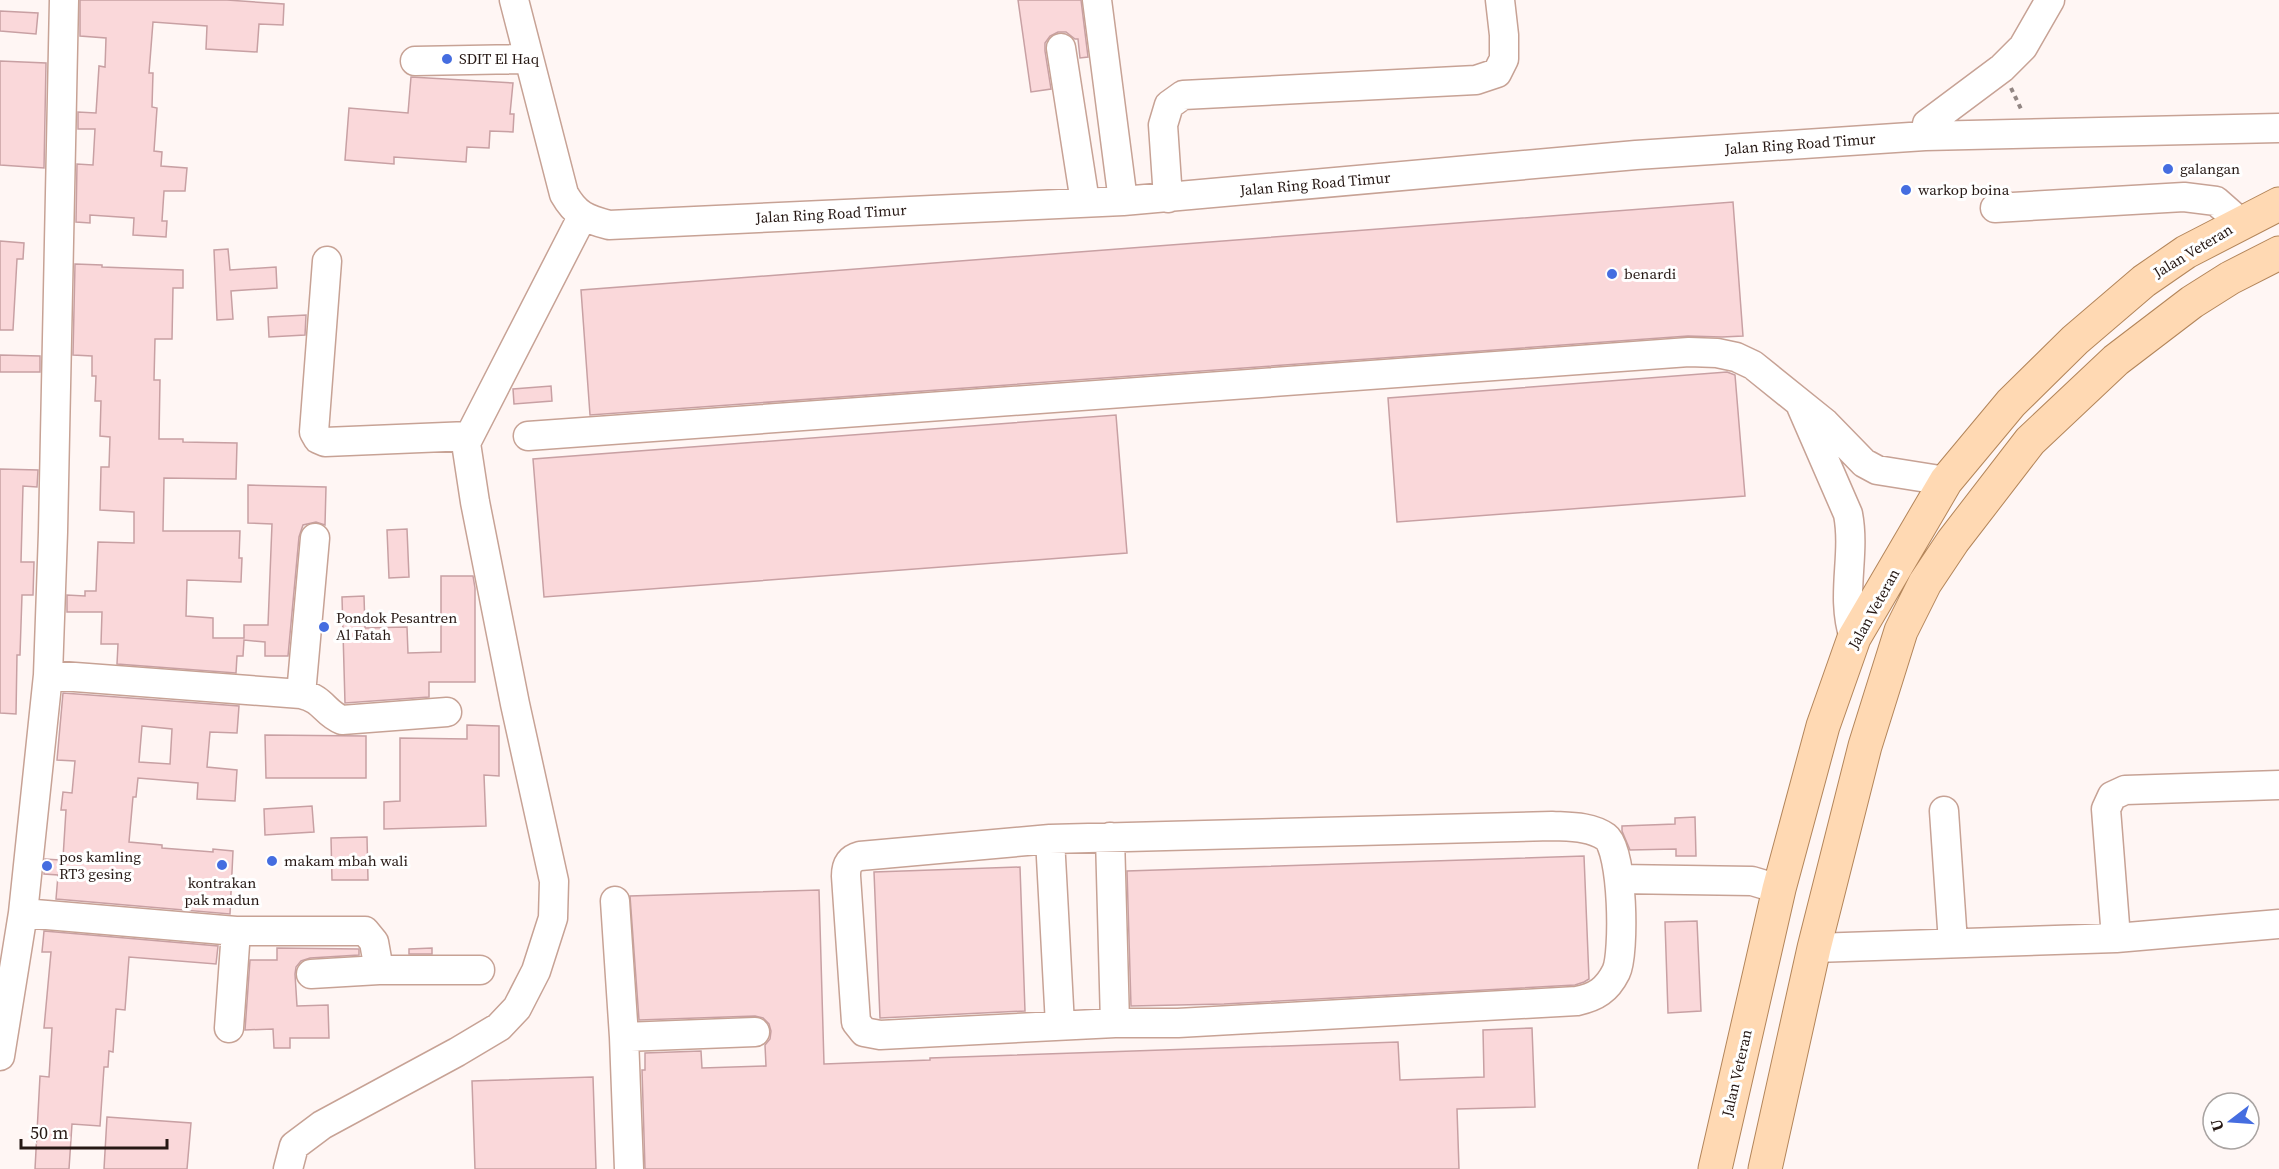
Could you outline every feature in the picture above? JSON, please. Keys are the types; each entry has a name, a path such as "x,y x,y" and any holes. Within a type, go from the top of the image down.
{"main road":[{"name":"Jalan Veteran","path":"1714,1169 1764,884 1854,638 1946,482 2011,403 2111,307 2144,280 2186,252 2279,204"},
{"path":"1765,1169 1814,948 1865,746 1901,631 1925,583 1953,541 2030,441 2116,360 2147,334 2192,302 2229,278 2279,253"}],"street":[{"path":"0,1056 23,913 48,675 64,0"},
{"path":"288,1169 294,1146 322,1125 457,1052 498,1027 517,1008 537,971 553,918 554,881 515,704 466,450 469,436 582,216 572,207 564,194 514,0"},
{"path":"1097,0 1123,201"},
{"path":"1168,198 1164,125 1169,105 1183,94 1476,80 1497,74 1504,59 1500,0"},
{"path":"1924,136 1927,124 2002,68 2023,47 2050,0"},
{"path":"1060,48 1085,202"},
{"path":"414,61 529,59"},
{"name":"Jalan Ring Road Timur","path":"582,216 609,225 1123,201 1636,155 1924,136 2279,128"},
{"path":"1995,208 2184,196 2216,201 2241,223"},
{"path":"327,261 315,432 318,439 325,442 469,436"},
{"path":"528,436 1689,352 1717,353 1736,357 1753,365 1799,401 1864,463 1877,470 1946,482"},
{"path":"1799,401 1815,442 1843,500 1851,531 1847,605 1854,638"},
{"path":"301,694 315,538"},
{"path":"48,675 301,694 317,699 331,714 342,720 447,712"},
{"path":"2116,938 2106,809 2112,796 2125,790 2279,785"},
{"path":"1944,811 1953,943"},
{"path":"1552,826 1584,828 1606,837 1612,843 1615,852 1619,879 1621,955 1617,970 1603,991 1590,998 1576,1001 1213,1021 1060,1025 880,1035 864,1032 856,1022 846,885 846,868 849,863 860,856 1050,839 1110,837 1552,826"},
{"path":"1110,837 1115,1023"},
{"path":"1050,839 1060,1025"},
{"path":"1619,879 1764,884"},
{"path":"615,901 624,1037 629,1169"},
{"path":"23,913 236,931 365,931 374,942 379,970"},
{"path":"1814,948 2116,938 2279,924"},
{"path":"229,1028 236,931"},
{"path":"310,974 379,970 480,970"},
{"path":"624,1037 755,1032"}],"path":[{"path":"2002,68 2032,133"}],"building":[{"path":"80,0 227,0 284,4 283,25 259,24 257,52 206,49 207,26 153,22 149,73 153,73 152,107 157,108 154,151 162,152 161,166 187,168 185,191 164,191 162,221 167,221 166,237 133,235 134,218 90,215 90,223 76,222 77,164 93,165 95,129 78,129 78,112 96,113 99,66 105,67 106,38 80,36"},
{"path":"1018,0 1081,0 1088,57 1080,58 1078,39 1066,32 1058,32 1050,36 1045,43 1045,51 1051,89 1031,92"},
{"path":"0,11 38,13 36,34 0,31"},
{"path":"0,61 46,63 44,168 0,165"},
{"path":"411,77 513,83 510,114 514,114 513,132 490,131 489,148 467,147 466,162 394,157 394,164 345,160 349,108 408,113"},
{"path":"1733,202 1743,336 1688,336 590,415 581,290"},
{"path":"0,241 24,243 23,259 17,259 13,330 0,330"},
{"path":"228,249 230,270 276,267 277,288 231,291 233,319 217,320 214,250"},
{"path":"75,264 183,270 183,288 173,288 172,339 155,339 154,380 160,380 159,439 237,443 236,479 164,478 163,531 240,531 239,558 242,558 241,582 187,580 186,616 213,618 213,638 244,638 244,625 268,625 272,524 248,523 248,485 326,487 325,525 316,522 303,525 299,537 288,656 265,656 265,642 244,640 243,656 237,656 236,673 117,664 118,644 101,644 102,612 67,612 67,595 85,596 85,591 96,591 98,542 134,543 134,512 100,510 101,467 109,467 110,437 100,436 101,401 95,401 96,376 92,376 92,356 73,355"},
{"path":"306,315 305,335 269,337 268,317"},
{"path":"0,355 40,356 40,372 0,372"},
{"path":"1727,372 1735,375 1745,496 1397,522 1388,398"},
{"path":"551,386 552,401 514,404 513,389"},
{"path":"1116,415 1127,553 544,597 533,459"},
{"path":"0,469 38,470 37,487 23,486 21,562 34,562 33,595 22,595 20,655 17,655 16,714 0,713"},
{"path":"407,529 409,577 389,578 387,530"},
{"path":"441,576 473,576 475,682 429,682 429,697 345,703 342,597 364,596 365,628 407,627 408,653 441,652"},
{"path":"63,693 239,706 237,733 210,732 207,767 237,770 235,801 197,799 198,783 138,778 136,797 133,797 129,842 162,845 162,848 213,852 213,849 233,851 230,914 56,899 58,875 44,874 45,859 60,860 63,858 66,810 61,810 63,792 72,793 75,761 57,760","holes":["142,726 172,729 170,764 139,762"]},
{"path":"467,725 499,726 499,776 484,775 486,826 384,829 384,802 400,801 400,738 467,739"},
{"path":"265,735 366,736 366,778 266,778"},
{"path":"312,806 314,832 265,835 264,809"},
{"path":"1695,817 1696,856 1676,856 1676,849 1630,850 1622,831 1622,826 1675,824 1675,818"},
{"path":"367,837 368,880 332,880 331,838"},
{"path":"1584,856 1589,979 1575,985 1224,1004 1131,1006 1127,871"},
{"path":"1020,867 1025,1011 880,1018 874,872"},
{"path":"819,890 824,1064 930,1060 930,1058 1398,1042 1400,1080 1484,1077 1483,1030 1532,1028 1535,1107 1457,1109 1459,1169 645,1169 642,1070 645,1070 645,1053 701,1051 702,1068 766,1066 765,1045 770,1039 771,1031 769,1024 763,1018 755,1016 639,1020 630,896"},
{"path":"1697,921 1701,1011 1668,1013 1665,922"},
{"path":"44,931 218,946 216,964 129,957 125,1010 116,1009 113,1052 109,1051 108,1067 104,1067 100,1126 72,1124 69,1169 35,1169 40,1076 49,1077 52,1028 44,1028 51,952 42,952"},
{"path":"277,948 359,949 359,955 310,958 301,961 296,967 297,1006 328,1005 329,1038 290,1038 290,1048 274,1048 273,1029 245,1030 250,960 277,960"},
{"path":"432,948 432,954 409,954 409,949"},
{"path":"593,1077 596,1169 475,1169 472,1081"},
{"path":"107,1117 191,1123 187,1169 104,1169"}],"place":[{"name":"SDIT El Haq","path":"447,59"},
{"name":"galangan","path":"2168,169"},
{"name":"warkop boina","path":"1906,190"},
{"name":"benardi","path":"1612,274"},
{"name":"Pondok Pesantren Al Fatah","path":"324,627"},
{"name":"makam mbah wali","path":"272,861"},
{"name":"kontrakan pak madun","path":"222,865"},
{"name":"pos kamling RT3 gesing","path":"47,866"}]}
